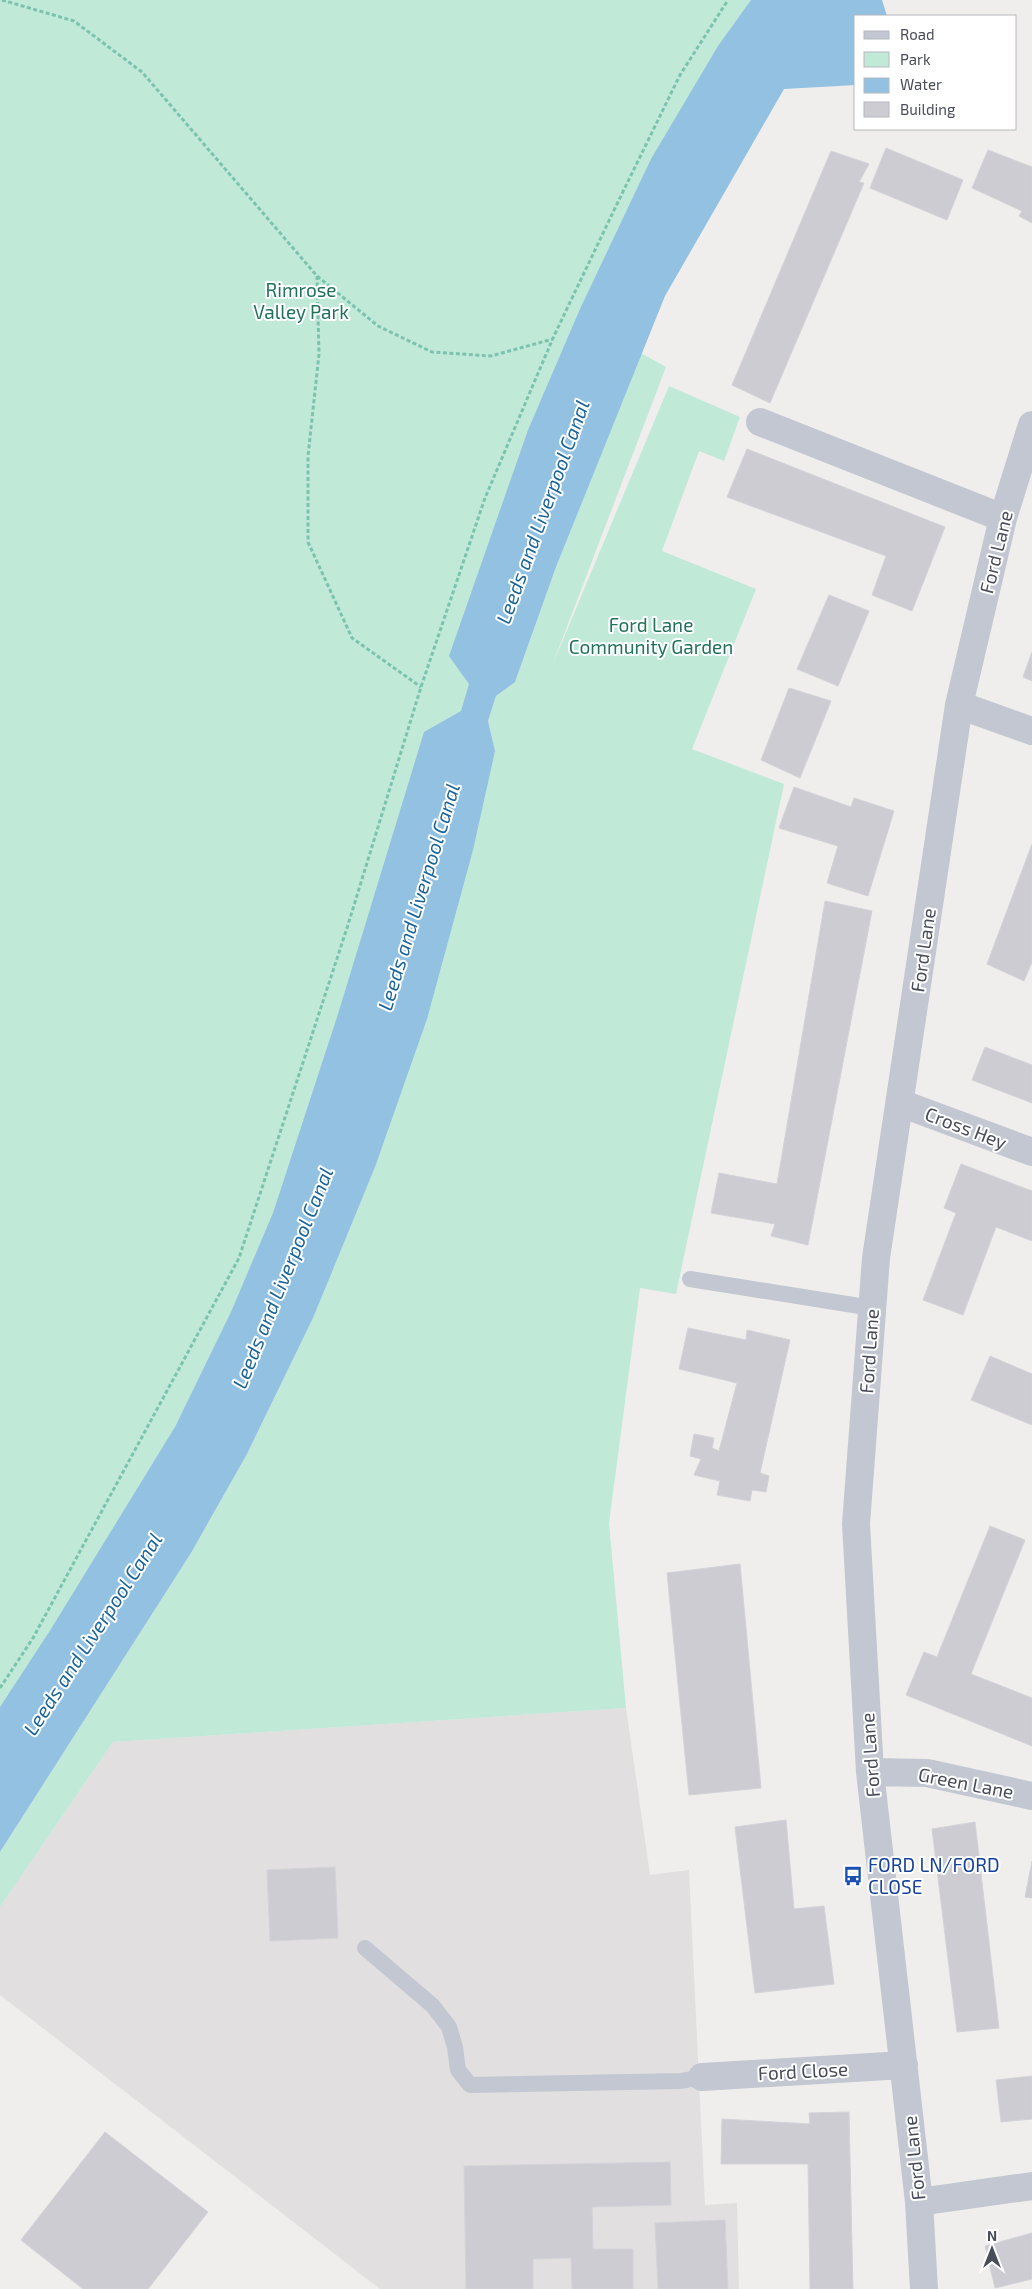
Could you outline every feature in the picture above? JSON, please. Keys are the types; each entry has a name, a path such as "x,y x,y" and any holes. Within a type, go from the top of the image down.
{"street":[{"path":"760,422 1003,518"},
{"name":"Ford Lane","path":"924,2289 919,2202 870,1772 856,1524 876,1258 959,705 1003,518 1032,425"},
{"path":"959,705 1032,731"},
{"name":"Cross Hey","path":"900,1103 1032,1152"},
{"name":"Green Lane","path":"870,1772 927,1773 1032,1796"},
{"name":"Ford Close","path":"702,2077 904,2065"},
{"path":"919,2202 1032,2186"}],"lane":[{"path":"690,1279 872,1308"},
{"path":"365,1948 433,2006 449,2026 456,2048 458,2070 470,2085 681,2080 702,2077"}],"path":[{"path":"2,0 74,21 142,72 317,276 378,326 432,352 492,356 554,338"},
{"path":"0,1688 33,1638 239,1258 347,928 421,687 485,498 554,338 680,75 728,0"},
{"path":"317,276 319,354 308,456 308,542 352,638 421,687"}],"shaded area":[{"path":"626,1708 650,1875 689,1870 705,2205 737,2203 739,2289 380,2289 0,1995 0,1907 113,1742"}],"green space":[{"name":"Rimrose Valley Park","path":"0,0 801,0 629,294 384,1012 0,1775"},
{"name":"Ford Lane Community Garden","path":"641,353 666,367 552,666 669,386 740,417 724,461 699,451 662,551 756,589 692,749 784,784 676,1294 640,1288 609,1523 626,1708 113,1742 0,1907 0,1852 191,1553 247,1454 313,1318 495,751 488,721 496,696 515,682 556,567"}],"water":[{"name":"Leeds and Liverpool Canal","path":"751,0 882,0 887,15 854,15 854,85 784,89 665,296 556,567 515,682 496,696 488,721 495,751 473,850 427,1019 375,1167 313,1318 247,1454 191,1553 0,1852 0,1707 51,1629 175,1427 231,1312 273,1213 338,1014 424,732 461,711 469,684 449,656 528,430 580,309 651,159 718,46"}],"building":[{"path":"886,148 963,180 947,220 870,188"},
{"path":"988,150 1032,167 1032,223 1019,216 1022,211 972,188"},
{"path":"831,151 869,164 859,182 864,183 770,403 732,385"},
{"path":"747,449 945,527 912,611 872,595 886,556 727,497"},
{"path":"829,595 869,611 838,686 797,669"},
{"path":"1032,652 1032,681 1023,677"},
{"path":"789,688 831,701 800,778 761,760"},
{"path":"794,787 851,807 854,798 894,811 868,896 827,883 838,846 779,828"},
{"path":"1032,844 1032,962 1024,981 987,964"},
{"path":"825,901 872,911 808,1245 771,1236 775,1224 711,1213 719,1173 777,1184"},
{"path":"985,1047 1032,1065 1032,1103 972,1080"},
{"path":"961,1164 1032,1191 1032,1241 996,1227 963,1315 923,1300 956,1213 944,1208"},
{"path":"688,1328 746,1340 747,1330 790,1340 760,1473 769,1476 766,1492 752,1490 750,1501 717,1495 720,1481 694,1475 701,1459 690,1456 694,1434 714,1438 712,1448 719,1451 737,1383 679,1369"},
{"path":"990,1356 1032,1374 1032,1425 971,1400"},
{"path":"990,1526 1025,1540 971,1674 1032,1698 1032,1746 906,1695 924,1652 937,1657"},
{"path":"740,1564 761,1788 689,1795 667,1573"},
{"path":"786,1820 794,1909 824,1906 834,1984 755,1993 735,1827"},
{"path":"975,1822 999,2028 957,2032 932,1829"},
{"path":"1032,1861 1032,1898 1025,1897"},
{"path":"335,1867 338,1938 270,1941 267,1870"},
{"path":"1032,2076 1032,2119 1001,2122 996,2080"},
{"path":"849,2112 853,2289 810,2289 808,2164 721,2164 722,2119 810,2124 809,2113"},
{"path":"105,2132 208,2212 148,2289 83,2289 21,2240"},
{"path":"670,2162 671,2205 592,2207 593,2249 633,2249 633,2289 572,2289 571,2258 533,2259 533,2289 466,2289 464,2166"},
{"path":"725,2220 728,2289 658,2289 655,2223"},
{"path":"1032,2233 1032,2279 995,2288 985,2246"}],"place":[{"name":"FORD LN/FORD CLOSE","path":"853,1876"}]}
